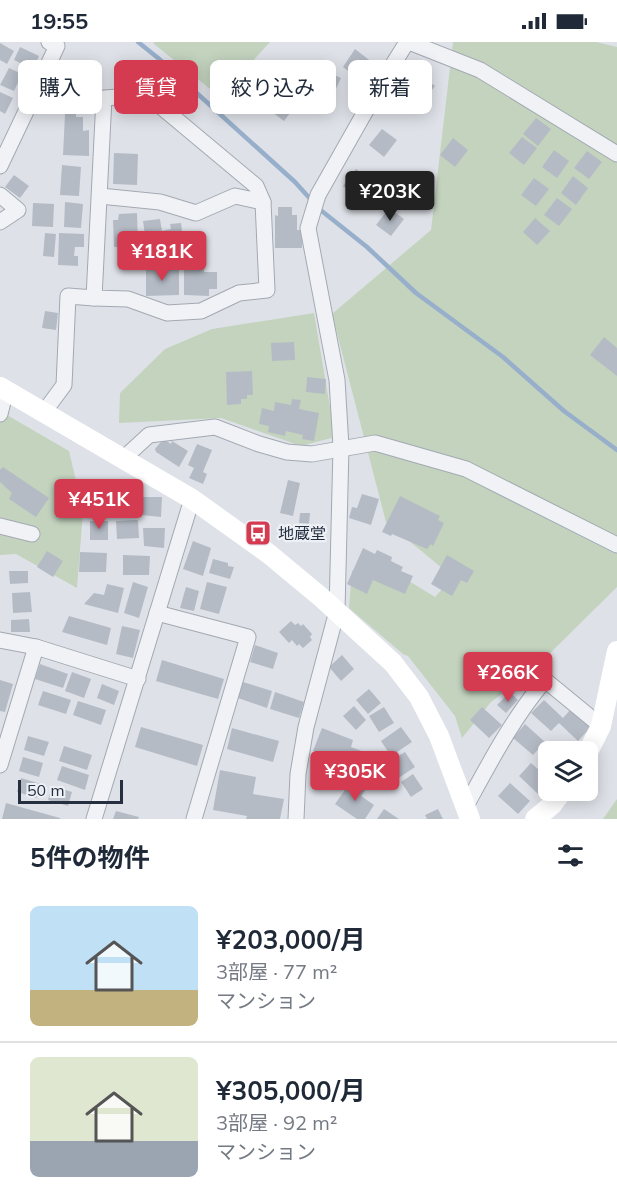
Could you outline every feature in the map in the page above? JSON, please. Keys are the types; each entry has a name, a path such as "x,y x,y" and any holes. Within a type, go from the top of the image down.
{"street":[{"path":"1,160 57,46 50,42"},
{"path":"296,819 298,774 306,727 337,611 341,447 337,380 308,228 318,195 382,82 408,42 480,70 617,154"},
{"path":"44,412 64,385 68,296 94,298 128,299 167,313 201,311 239,293 267,290 263,202 256,186 147,95 105,98 94,298"},
{"path":"0,195 18,210 0,222"},
{"path":"99,196 160,202 196,213 235,196 263,202"},
{"path":"0,414 3,388 192,499 269,554 337,611 393,663 418,697 439,736 468,813"},
{"path":"124,458 149,435 215,427 287,452 312,454 375,442 466,469 617,545"},
{"path":"94,819 192,499"},
{"path":"0,526 32,534"},
{"path":"157,613 248,637 194,819"},
{"path":"0,639 36,647 138,679"},
{"path":"0,765 6,727 36,647"},
{"path":"594,741 601,726 617,651"},
{"path":"468,813 493,756 526,703 545,680 601,726"},
{"path":"535,819 555,801"}],"green space":[{"path":"154,42 270,42 254,60 210,60 210,89 198,79 198,60 174,60"},
{"path":"453,42 596,42 617,47 617,587 532,671 491,702 462,738 455,716 408,656 349,608 352,570 391,586 399,575 435,597 453,577 386,522 332,314 431,230"},
{"path":"314,313 335,437 301,446 221,418 119,423 120,393 165,349 212,329"},
{"path":"0,411 69,451 83,511 77,588 16,554 0,555"},
{"path":"617,799 617,819 603,819"}],"building":[{"path":"0,43 14,51 7,64 0,60"},
{"path":"20,47 39,56 37,60 18,60 18,62 14,60"},
{"path":"355,49 369,60 348,60 348,71 343,67"},
{"path":"9,68 18,72 18,82 14,91 0,85"},
{"path":"336,76 341,78 336,88"},
{"path":"0,92 13,98 5,114 0,111"},
{"path":"65,114 76,114 76,117 83,117 83,131 89,130 89,156 63,155"},
{"path":"274,114 289,114 284,121"},
{"path":"536,118 551,129 538,146 523,134"},
{"path":"382,129 397,140 384,157 369,145"},
{"path":"522,137 537,148 524,165 509,153"},
{"path":"453,138 468,150 455,167 440,155"},
{"path":"554,150 569,161 557,178 542,167"},
{"path":"587,151 602,162 589,179 574,168"},
{"path":"114,153 138,154 137,185 113,184"},
{"path":"62,165 81,167 79,196 60,195"},
{"path":"356,169 371,181 358,197 343,186"},
{"path":"14,175 29,186 20,198 5,187"},
{"path":"573,176 588,188 576,205 561,193"},
{"path":"534,178 549,189 536,206 521,195"},
{"path":"557,198 572,209 559,226 544,215"},
{"path":"65,202 83,204 81,228 64,227"},
{"path":"33,203 54,204 53,227 32,226"},
{"path":"278,207 292,207 292,215 297,215 297,230 302,230 302,248 275,248 275,215 278,216"},
{"path":"389,208 404,219 391,236 376,225"},
{"path":"137,213 138,246 114,247 113,220 118,220 119,214"},
{"path":"535,218 550,231 537,245 523,232"},
{"path":"160,219 162,231 171,229 170,224 181,223 184,245 147,249 143,221"},
{"path":"45,233 56,234 54,257 43,256"},
{"path":"59,233 84,234 84,247 75,247 74,256 78,256 78,266 58,265"},
{"path":"184,260 204,260 204,272 217,272 217,289 209,289 209,296 184,295"},
{"path":"146,267 158,267 158,270 179,270 179,295 146,296"},
{"path":"45,311 58,313 56,330 42,328"},
{"path":"604,337 617,348 617,376 590,355"},
{"path":"294,342 295,360 272,361 271,343"},
{"path":"252,371 253,395 247,395 247,399 241,399 241,404 227,405 226,372"},
{"path":"307,377 326,379 325,394 306,392"},
{"path":"292,399 301,400 299,409 319,413 314,441 302,439 303,435 286,431 285,436 268,432 269,426 259,424 262,408 274,411 275,402 291,405"},
{"path":"165,440 171,444 172,441 188,451 179,467 156,452 155,449"},
{"path":"197,444 212,450 203,472 207,474 203,484 189,478 194,468 188,465"},
{"path":"3,467 49,498 36,517 9,499 12,493 0,482 0,470"},
{"path":"288,480 300,483 293,516 280,513"},
{"path":"88,481 106,481 106,500 88,500"},
{"path":"362,494 379,499 371,525 349,518 352,507 357,508"},
{"path":"119,495 135,495 135,514 119,514"},
{"path":"400,496 440,516 438,520 444,523 433,546 431,544 427,549 382,532"},
{"path":"141,497 162,497 161,517 141,515"},
{"path":"300,513 310,513 309,524 299,523"},
{"path":"138,520 139,538 117,539 116,521"},
{"path":"90,521 108,521 108,540 90,540"},
{"path":"143,528 165,528 164,548 144,546"},
{"path":"193,541 211,548 203,576 183,569"},
{"path":"363,548 375,554 377,550 392,557 391,561 403,567 401,571 413,576 405,594 373,580 367,594 347,584"},
{"path":"47,551 63,561 53,577 37,567"},
{"path":"80,552 107,553 106,572 79,572"},
{"path":"123,555 150,556 149,575 123,575"},
{"path":"447,555 474,571 467,583 461,580 452,596 431,584"},
{"path":"213,559 234,567 230,579 209,573"},
{"path":"9,571 28,571 28,583 10,584"},
{"path":"133,582 148,587 139,618 124,613"},
{"path":"207,582 227,587 219,614 200,609"},
{"path":"107,584 124,588 118,613 84,604 94,593 104,595"},
{"path":"186,587 199,591 194,611 180,608"},
{"path":"30,592 32,612 13,613 12,593"},
{"path":"69,616 111,628 107,645 62,632"},
{"path":"29,619 30,632 11,632 11,620"},
{"path":"291,621 295,625 303,624 312,634 310,637 312,640 303,648 299,644 297,646 292,640 289,643 279,632"},
{"path":"122,626 140,630 133,658 116,654"},
{"path":"255,645 278,653 273,669 250,662"},
{"path":"342,655 354,669 341,681 329,667"},
{"path":"162,660 224,679 218,699 156,681"},
{"path":"40,664 68,674 63,688 35,679"},
{"path":"72,672 91,679 84,698 65,691"},
{"path":"0,680 13,684 5,712 0,711"},
{"path":"243,682 272,691 267,708 238,698"},
{"path":"102,684 119,691 114,705 97,698"},
{"path":"369,689 381,703 368,714 356,700"},
{"path":"43,691 71,700 66,714 38,705"},
{"path":"275,692 304,702 299,718 270,709"},
{"path":"510,692 518,700 506,713 497,705"},
{"path":"544,700 563,718 571,709 591,727 578,741 559,723 551,731 531,713"},
{"path":"78,701 106,710 101,725 73,715"},
{"path":"354,706 366,720 356,730 343,716"},
{"path":"384,707 394,723 379,732 369,716"},
{"path":"482,707 502,725 489,738 470,720"},
{"path":"525,724 544,741 538,741 538,750 533,755 513,738"},
{"path":"141,727 203,745 197,766 135,747"},
{"path":"401,727 412,742 391,756 381,741"},
{"path":"232,728 279,741 273,762 227,749"},
{"path":"322,728 353,740 351,747 375,756 368,772 313,751"},
{"path":"28,736 49,742 44,756 24,750"},
{"path":"64,746 92,755 87,770 59,761"},
{"path":"405,752 415,767 394,781 384,765"},
{"path":"23,757 43,763 39,777 19,771"},
{"path":"531,763 538,769 538,794 519,776"},
{"path":"62,766 89,775 85,790 57,780"},
{"path":"220,770 256,777 253,794 284,799 280,819 246,819 247,816 213,810"},
{"path":"413,774 423,789 411,797 401,782"},
{"path":"21,778 41,784 37,798 17,792"},
{"path":"352,780 366,789 361,796 374,805 365,819 357,819 335,804"},
{"path":"510,783 530,801 518,814 498,796"},
{"path":"52,786 72,792 68,806 48,800"},
{"path":"6,803 60,818 60,819 2,819"},
{"path":"384,809 399,819 377,819"},
{"path":"438,809 443,819 427,819 425,815"},
{"path":"116,811 139,817 138,819 113,819"}],"waterway":[{"path":"138,42 295,182 313,202"},
{"path":"318,208 367,247 416,293 503,357 564,411 617,450"}],"place":[{"name":"地蔵堂","path":"258,533"}]}
